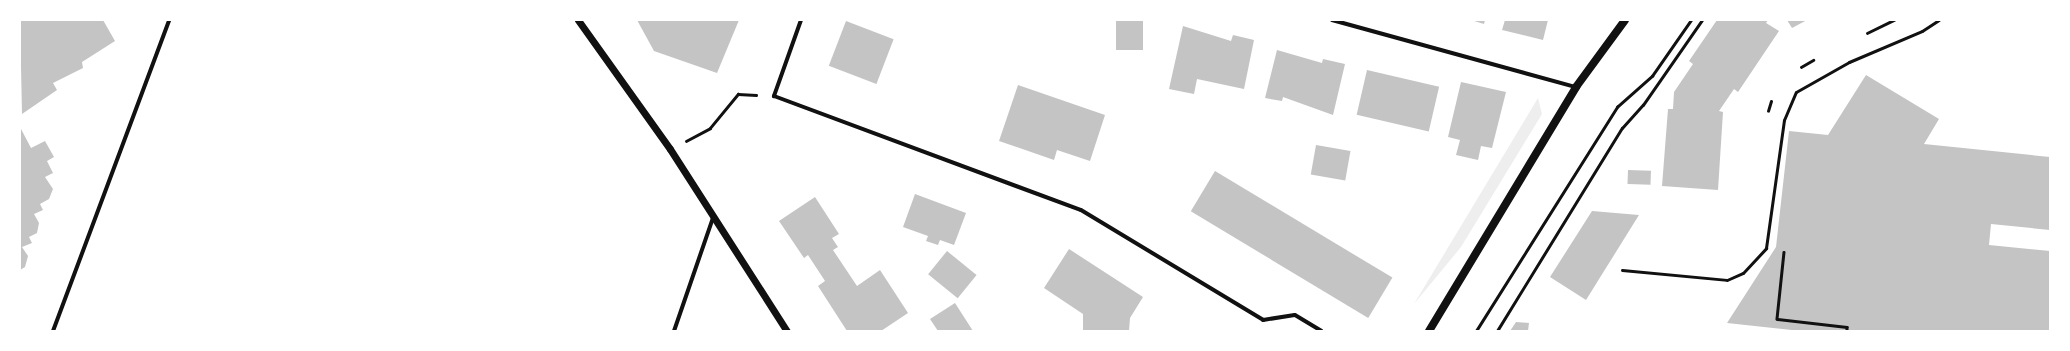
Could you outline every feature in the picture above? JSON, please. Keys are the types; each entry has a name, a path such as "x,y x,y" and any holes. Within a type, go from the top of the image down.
{"main road":[{"path":"1429,331 1576,87 1624,20"}],"street":[{"path":"53,331 169,20"},
{"path":"578,20 670,150 787,331"},
{"path":"801,20 774,96 1081,210 1263,320 1295,315 1322,331"},
{"path":"1332,20 1576,87"},
{"path":"674,331 713,218"}],"lane":[{"path":"1622,270 1727,280 1743,273 1766,248 1784,120 1796,92 1849,62 1922,31 1939,20"}],"path":[{"path":"1476,331 1617,107 1652,76 1691,20"},
{"path":"1497,331 1622,128 1657,86 1702,20"},
{"path":"670,150 710,128 738,94 774,96"},
{"path":"1785,248 1777,319 1847,327 1847,331"}],"shaded area":[{"path":"1538,98 1542,114 1461,247 1414,304"}],"building":[{"path":"20,20 103,20 115,41 82,62 83,68 53,83 57,90 22,114"},
{"path":"637,20 739,20 717,73 654,51"},
{"path":"1116,20 1143,20 1143,50 1116,50"},
{"path":"1471,20 1485,20 1484,24"},
{"path":"1505,20 1548,20 1543,40 1502,30"},
{"path":"1717,20 1768,20 1766,23 1779,31 1738,92 1734,89 1719,111 1723,112 1718,190 1662,186 1668,109 1673,109 1674,92 1693,64 1689,61"},
{"path":"1787,20 1807,20 1792,28"},
{"path":"846,21 894,39 876,84 829,66"},
{"path":"1183,26 1231,41 1233,35 1254,40 1244,89 1197,79 1194,94 1169,89"},
{"path":"1277,50 1322,63 1323,59 1345,64 1333,115 1283,97 1282,101 1265,98"},
{"path":"1367,70 1439,87 1429,131 1357,115"},
{"path":"1866,75 1939,119 1924,144 2050,157 2050,230 1991,224 1989,245 2050,251 2050,331 1801,331 1727,323 1776,247 1789,131 1828,135"},
{"path":"1461,82 1506,92 1492,148 1481,146 1478,160 1456,155 1460,140 1448,137"},
{"path":"1018,85 1105,115 1090,161 1057,150 1054,160 999,141"},
{"path":"20,127 31,148 45,141 54,157 47,161 53,173 45,177 53,189 49,199 40,204 43,210 34,214 39,223 37,233 29,237 32,243 22,247 28,256 25,267 20,270"},
{"path":"1316,145 1350,151 1345,181 1311,175"},
{"path":"1628,170 1651,171 1650,185 1628,184"},
{"path":"1215,171 1392,278 1368,318 1191,211"},
{"path":"915,194 966,213 954,245 940,240 938,245 926,241 928,236 903,227"},
{"path":"815,197 839,234 832,238 838,247 833,250 857,286 880,270 908,313 881,331 847,331 818,286 825,281 808,255 804,258 779,221"},
{"path":"1592,211 1639,215 1586,300 1550,277"},
{"path":"1069,249 1143,297 1130,318 1129,331 1083,331 1083,314 1044,288"},
{"path":"947,251 977,275 958,298 928,274"},
{"path":"955,303 973,331 938,331 930,319"},
{"path":"1516,322 1529,323 1528,331 1510,331"}]}
